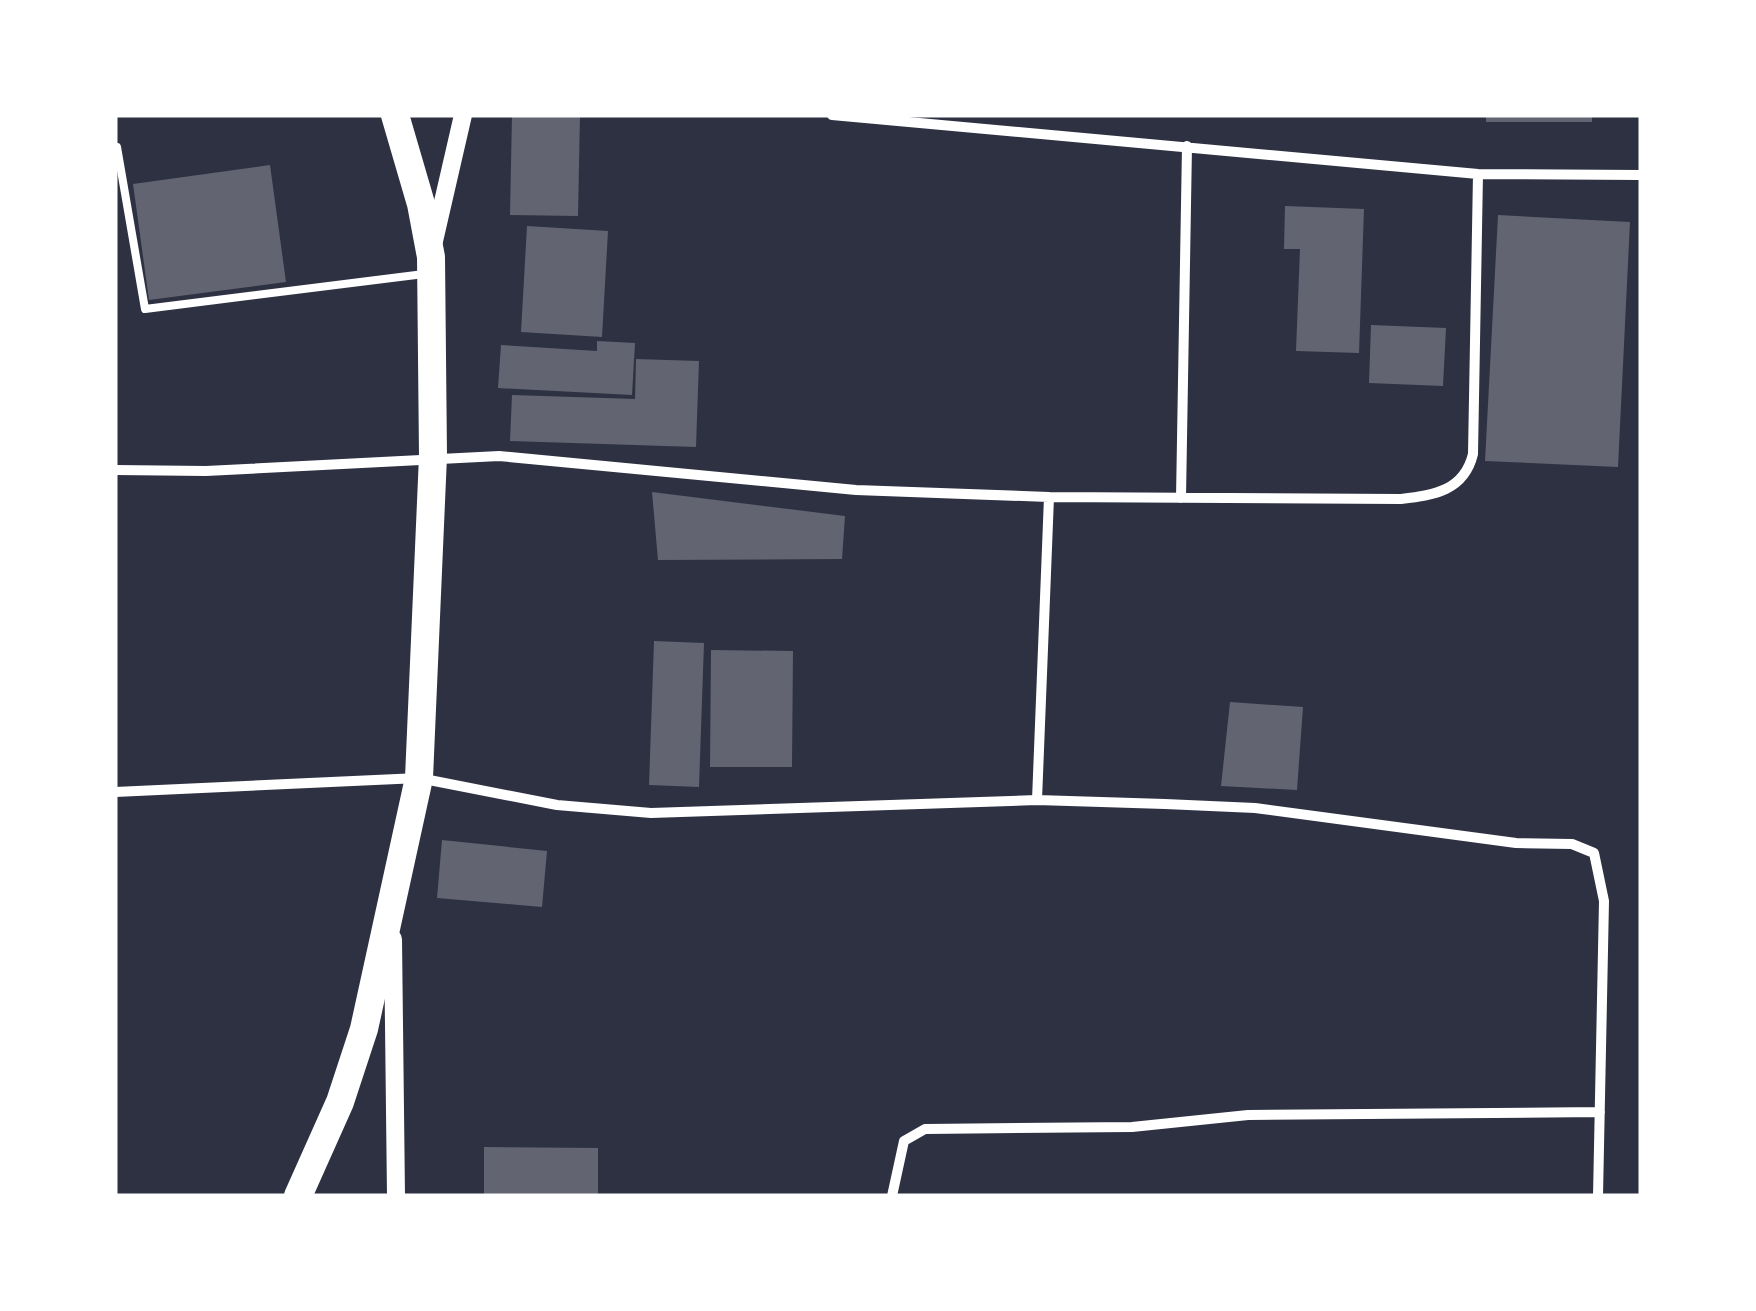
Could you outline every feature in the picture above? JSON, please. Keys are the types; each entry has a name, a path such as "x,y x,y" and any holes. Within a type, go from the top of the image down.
{"highway":[{"path":"298,1196 340,1102 364,1029 419,778 433,456 431,265 396,115"}],"street":[{"path":"431,265 463,115"},
{"path":"832,115 1478,174 1641,175"},
{"path":"1181,498 1187,146"},
{"path":"115,470 206,471 433,456 499,456 856,490 1181,498 1401,499 1434,494 1462,478 1473,454 1478,174"},
{"path":"1037,800 1049,497"},
{"path":"115,792 419,778 522,800 651,813 1037,800 1255,808 1516,843 1572,844 1594,854 1604,901 1598,1196"},
{"path":"393,908 396,1196"},
{"path":"892,1196 904,1141 925,1128 1132,1127 1248,1116 1600,1112"}],"lane":[{"path":"117,147 144,308 431,265"}],"building":[{"path":"512,115 580,115 578,216 510,215"},
{"path":"1486,115 1592,115 1592,122 1486,122"},
{"path":"270,165 286,282 149,300 133,184"},
{"path":"1285,206 1364,209 1359,353 1296,351 1300,249 1284,249"},
{"path":"1498,215 1630,222 1618,467 1485,461"},
{"path":"527,226 608,231 602,337 521,332"},
{"path":"1371,325 1446,328 1443,386 1369,383"},
{"path":"597,341 635,343 632,395 498,388 501,345 597,351"},
{"path":"636,359 699,361 696,447 510,441 512,395 635,399"},
{"path":"652,492 845,516 842,559 658,560"},
{"path":"654,641 704,643 699,787 649,785"},
{"path":"711,650 793,651 792,767 710,767"},
{"path":"1230,702 1303,707 1297,790 1221,786"},
{"path":"442,840 547,851 542,907 437,898"},
{"path":"484,1147 598,1148 598,1196 484,1196"}]}
